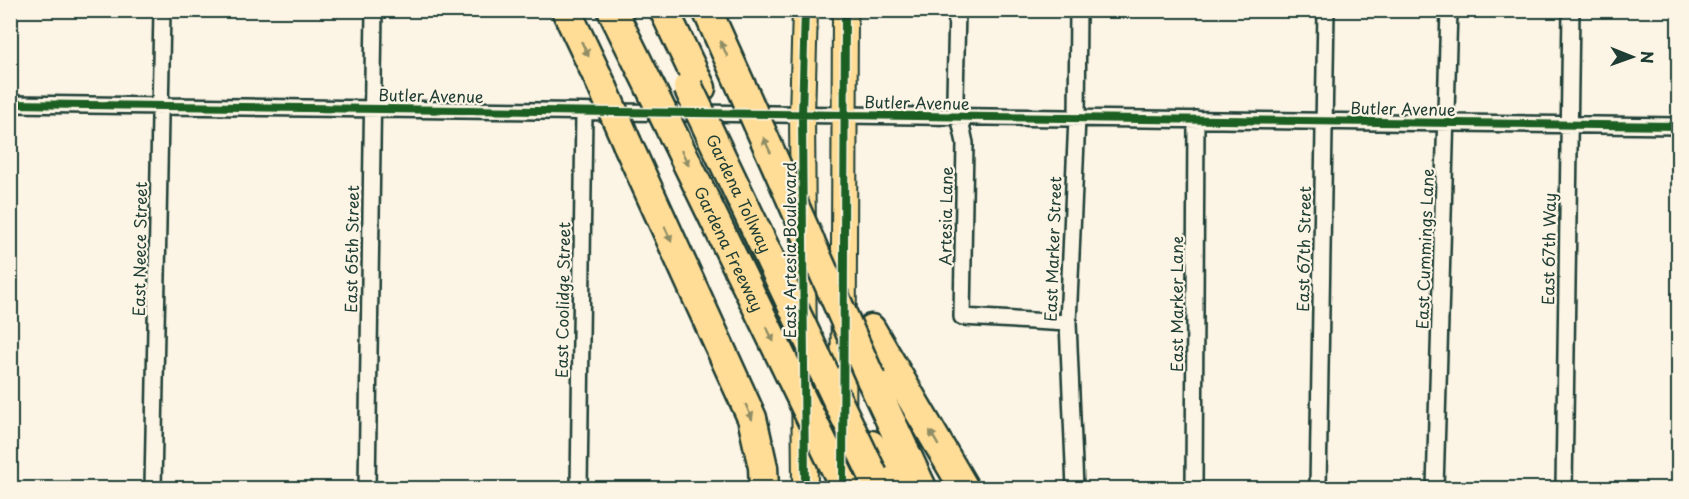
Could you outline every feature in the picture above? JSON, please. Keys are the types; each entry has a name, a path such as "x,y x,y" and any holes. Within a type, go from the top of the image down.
{"highway":[{"path":"566,10 752,418 763,467 764,489"},
{"name":"Gardena Freeway","path":"612,10 844,489"},
{"name":"Gardena Tollway","path":"650,10 694,88 871,445 881,484"},
{"name":"Gardena Tollway","path":"664,10 694,88 881,484"},
{"path":"707,10 922,489"},
{"path":"801,217 871,330 964,489"}],"main road":[{"name":"East Artesia Boulevard","path":"805,10 802,115 805,489"},
{"path":"844,489 845,10"}],"street":[{"name":"East Neece Street","path":"153,489 162,10"},
{"name":"East 65th Street","path":"367,489 374,10"},
{"name":"Artesia Lane","path":"957,10 957,117 965,143 962,317 1068,323"},
{"name":"East Marker Street","path":"1075,489 1068,323 1077,118 1078,10"},
{"name":"East 67th Street","path":"1318,489 1326,10"},
{"name":"East Cummings Lane","path":"1435,489 1449,10"},
{"name":"East 67th Way","path":"1564,489 1571,10"},
{"name":"Butler Avenue","path":"10,104 1678,126"},
{"name":"East Coolidge Street","path":"579,489 584,112"},
{"name":"East Marker Lane","path":"1194,489 1196,120"}],"cycle path":[{"path":"805,10 802,115 805,488"},
{"path":"843,488 845,10"},
{"path":"10,104 1678,126"}]}
